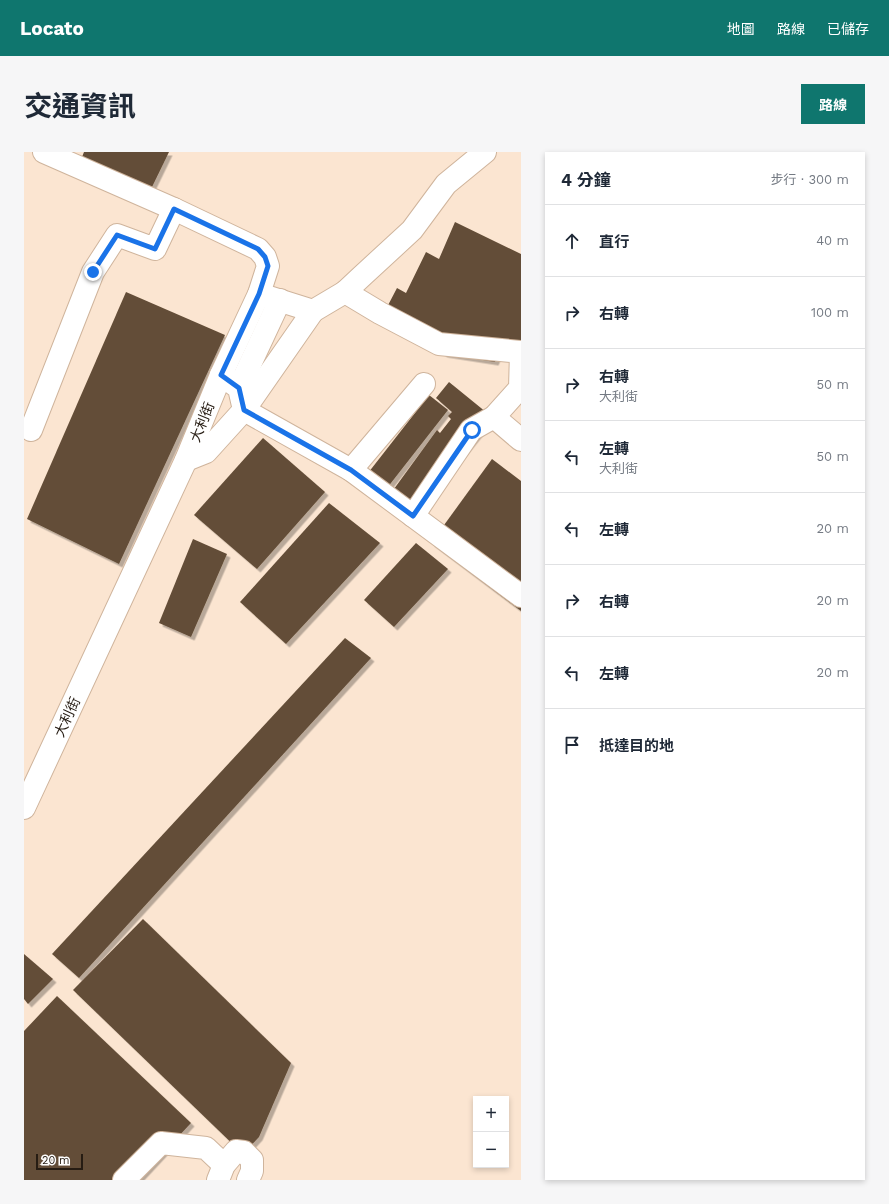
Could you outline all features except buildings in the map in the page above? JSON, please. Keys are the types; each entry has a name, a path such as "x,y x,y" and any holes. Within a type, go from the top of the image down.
{"street":[{"name":"大利街","path":"24,808 186,460 221,375 259,294 268,266 265,257 258,249 174,209 44,152"},
{"path":"186,460 206,452 244,410 313,311 345,292 412,230 446,184 485,152"},
{"path":"31,430 93,272 117,235 155,249 174,209"},
{"path":"345,292 380,313 439,344 521,352 520,388 494,417 472,430 413,516"},
{"path":"259,294 313,311"},
{"path":"280,300 239,388 244,410 351,470 521,596"},
{"path":"221,375 239,388"},
{"path":"351,470 424,384"},
{"path":"494,417 521,440"},
{"path":"124,1180 161,1143 206,1148 221,1173 236,1151 244,1152 252,1160 252,1171 248,1180"}],"route":[{"path":"93,272 117,235 155,249 174,209 258,249 265,257 268,266 259,294 221,375 239,388 244,410 351,470 413,516 472,430"}]}
